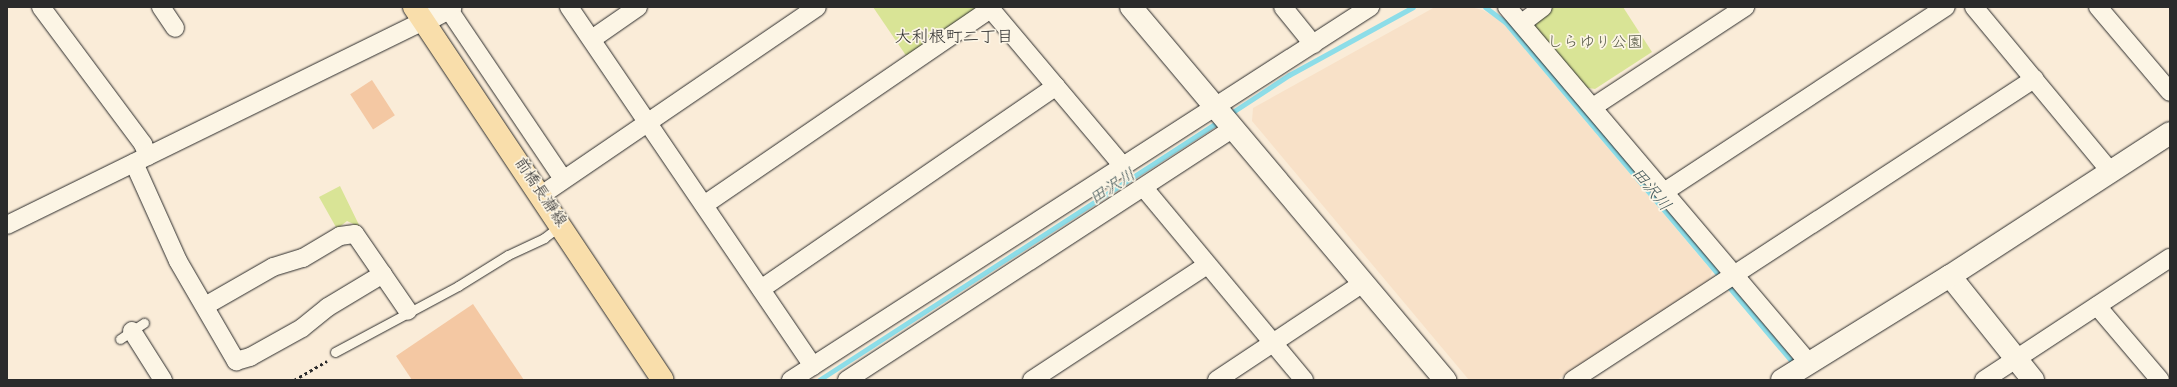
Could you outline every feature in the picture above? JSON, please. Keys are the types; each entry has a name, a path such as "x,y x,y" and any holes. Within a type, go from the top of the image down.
{"main road":[{"name":"前橋長瀞線","path":"419,14 663,380"}],"street":[{"path":"41,7 143,144 141,160 178,261 236,361 250,357 302,328 328,306 383,274"},
{"path":"161,7 175,28"},
{"path":"7,225 141,160 419,14 448,7 564,179"},
{"path":"570,7 646,123 704,205 813,366"},
{"path":"592,39 638,7"},
{"path":"540,196 817,7"},
{"path":"1131,7 1445,380"},
{"path":"1283,7 1313,44"},
{"path":"791,380 1370,7"},
{"path":"1507,7 1810,363"},
{"path":"1522,23 1543,7"},
{"path":"1593,107 1745,7"},
{"path":"1664,192 1946,7"},
{"path":"1974,7 2111,172"},
{"path":"2098,7 2170,92"},
{"path":"704,205 990,8 1123,166"},
{"path":"1572,380 2034,79"},
{"path":"761,289 1056,86"},
{"path":"847,380 1144,188 1233,128"},
{"path":"1782,380 1950,276 2170,133"},
{"path":"1144,188 1304,380"},
{"path":"205,306 272,267 303,258 340,236 356,234 408,311"},
{"path":"1984,380 2170,258"},
{"path":"974,262 990,288"},
{"path":"1032,380 1207,265"},
{"path":"1950,276 2032,380"},
{"path":"1217,380 1363,283"},
{"path":"2097,306 2160,380"},
{"path":"132,331 163,380"}],"lane":[{"path":"335,352 544,238 560,226"}],"path":[{"path":"294,380 331,358 335,352"}],"shaded area":[{"path":"1435,7 1470,7 1483,10 1501,21 1712,271 1708,283 1557,380 1469,380 1252,121 1253,108"}],"green space":[{"path":"873,7 975,7 974,13 907,57"},
{"name":"しらゆり公園","path":"1543,7 1623,7 1652,52 1595,89 1583,87 1531,27"},
{"path":"340,186 360,227 347,221 337,229 319,197"}],"building":[{"path":"372,80 395,115 373,129 350,94"},
{"path":"473,304 524,380 412,380 396,356"}],"waterway":[{"name":"田沢川","path":"1228,115 1289,75 1413,7"},
{"name":"田沢川","path":"1485,7 1505,22 1796,366"},
{"name":"田沢川","path":"819,380 1219,121"}],"district":[{"name":"大利根町二丁目","path":"954,40"}]}
